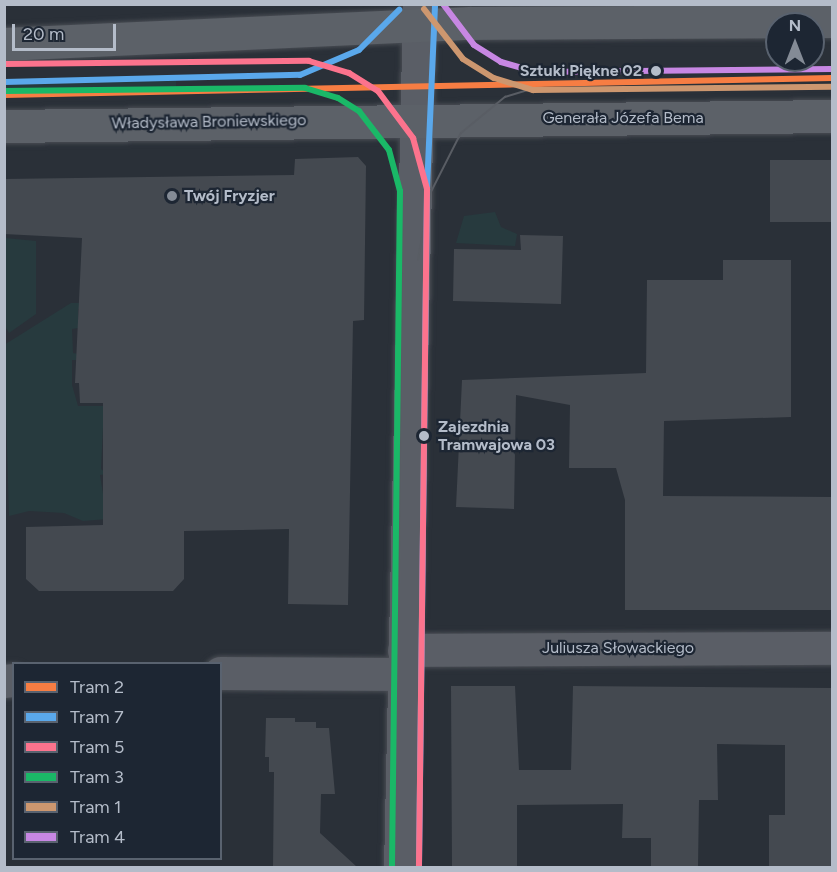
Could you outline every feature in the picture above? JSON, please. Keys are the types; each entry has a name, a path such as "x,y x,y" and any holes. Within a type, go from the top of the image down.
{"main road":[{"path":"4,44 418,15 832,21"},
{"name":"Generała Józefa Bema","path":"414,120 832,116"},
{"name":"Władysława Broniewskiego","path":"4,126 414,120"}],"street":[{"path":"400,867 418,15"},
{"name":"Juliusza Słowackiego","path":"222,673 403,662 832,648"}],"green space":[{"path":"176,75 176,86 5,89 5,80"},
{"path":"495,212 501,227 517,234 515,246 456,243 464,216"},
{"path":"5,238 36,241 36,314 9,333 5,326"},
{"path":"71,303 88,303 88,308 78,309 78,328 72,329 73,353 78,354 78,360 72,360 72,385 78,406 104,406 101,469 107,474 100,475 107,519 83,521 64,513 29,511 9,516 4,345"}],"building":[{"path":"358,157 366,166 364,320 353,321 348,605 288,604 289,529 184,531 184,579 173,591 39,591 26,579 26,527 103,525 103,403 80,403 79,383 75,383 82,238 4,234 4,179 294,175 295,159"},
{"path":"770,160 832,160 832,222 770,222"},
{"path":"520,235 563,236 561,304 453,301 454,249 521,250"},
{"path":"723,260 791,260 791,417 664,421 663,496 832,497 832,610 625,610 625,500 616,468 569,468 570,405 516,395 514,509 456,507 462,380 646,373 647,280 723,280"},
{"path":"451,686 515,686 519,770 571,770 573,686 832,688 832,867 769,867 769,815 785,815 785,745 717,744 718,800 699,800 698,867 651,867 651,838 622,838 623,804 517,805 517,867 452,867"},
{"path":"266,718 295,718 295,722 316,722 316,728 329,728 335,794 321,794 320,833 357,867 273,867 274,772 269,772 269,757 265,757"}],"tram line":[{"name":"7","path":"419,868 427,189 435,4"},
{"name":"4","path":"443,4 474,45 501,62 536,72 832,69"},
{"name":"1","path":"424,9 463,59 494,78 533,90 832,87"},
{"name":"7","path":"4,82 300,75 359,50 399,10"},
{"name":"5","path":"4,64 309,61 349,73 378,91 413,138 427,189 419,868"},
{"name":"2","path":"4,95 832,78"},
{"path":"418,260 430,194 461,133 505,97 551,83"},
{"name":"3","path":"4,91 305,88 338,98 359,111 389,150 400,191 392,868"},
{"path":"399,586 403,230"}],"place":[{"name":"Sztuki Piękne 02","path":"656,71"},
{"name":"Twój Fryzjer","path":"172,196"},
{"name":"Zajezdnia Tramwajowa 03","path":"424,436"}]}
